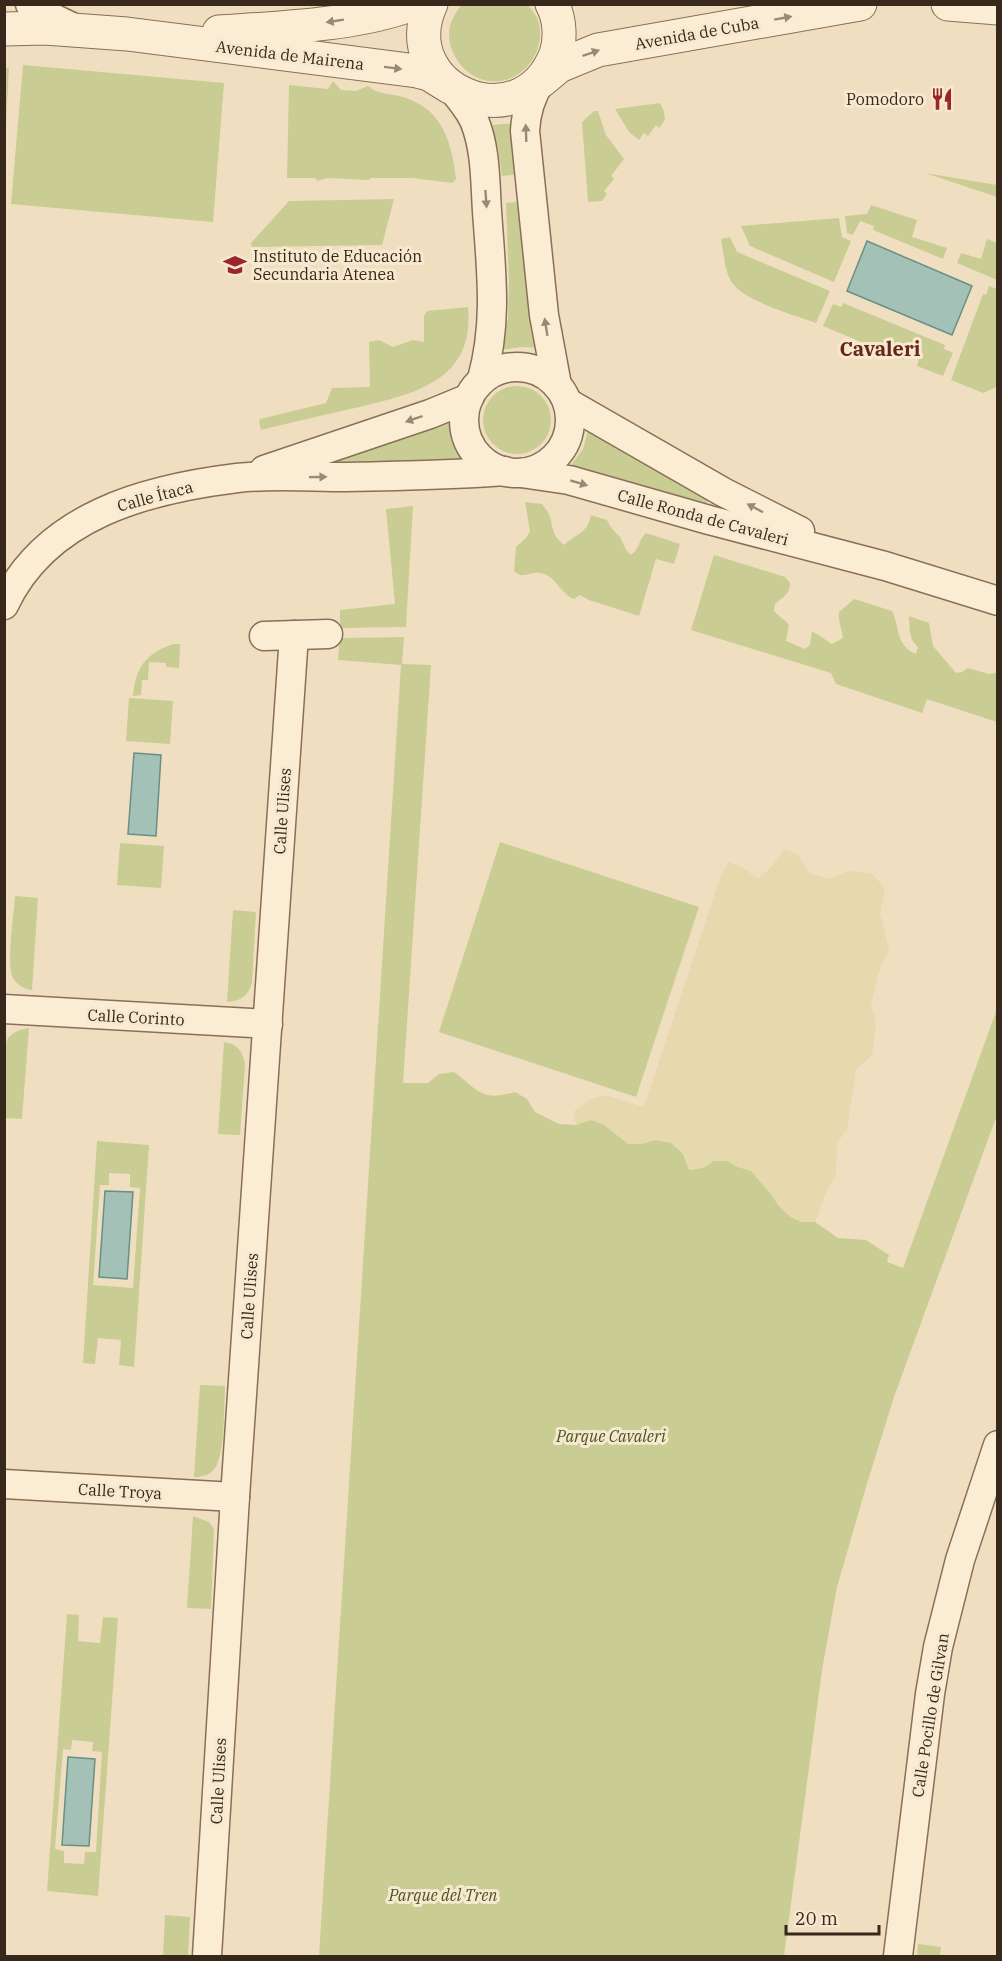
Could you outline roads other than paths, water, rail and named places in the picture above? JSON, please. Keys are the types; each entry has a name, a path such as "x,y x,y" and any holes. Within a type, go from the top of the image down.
{"street":[{"name":"Avenida de Mairena","path":"127,34 184,35 329,22 371,15 412,4"},
{"path":"431,4 426,14 424,35 427,56 437,74 467,107 474,121 484,160 494,306 492,338 475,389 465,410 466,435 472,447 490,465 513,472 536,469 549,462 560,452 567,438 570,424 544,315 525,131 532,94 550,68 558,49 559,29 552,4"},
{"name":"Avenida de Cuba","path":"450,87 466,96 498,101 521,94 559,66 598,50 860,4"},
{"path":"948,4 998,9"},
{"path":"4,10 23,22 38,16"},
{"name":"Avenida de Mairena","path":"4,29 38,16 78,30 127,34 417,71 429,74 450,87"},
{"path":"475,389 494,372 521,367 540,372 562,394"},
{"name":"Calle Ítaca","path":"239,478 429,414 475,389"},
{"name":"Calle Ronda de Cavaleri","path":"562,394 596,421 780,522 885,566"},
{"name":"Calle Ronda de Cavaleri","path":"513,472 569,480 709,520 885,566 998,601"},
{"name":"Calle Ítaca","path":"4,605 40,553 83,520 135,497 168,489 239,478 427,476 513,472"},
{"path":"264,636 328,634"},
{"name":"Calle Ulises","path":"207,1956 294,635"},
{"name":"Calle Corinto","path":"4,1009 268,1024"},
{"name":"Calle Pocillo de Gilvan","path":"898,1956 930,1694 938,1647 960,1560 998,1445"},
{"name":"Calle Troya","path":"4,1484 236,1497"}],"water":[{"path":"867,241 972,286 952,335 847,291"},
{"path":"134,753 161,755 156,836 128,834"},
{"path":"105,1191 133,1192 127,1279 99,1277"},
{"path":"68,1757 95,1759 89,1846 62,1845"}],"place":[{"name":"Pomodoro","path":"942,99"},
{"name":"Instituto de Educación Secundaria Atenea","path":"235,265"}],"district":[{"name":"Cavaleri","path":"880,348"}],"park label":[{"name":"Parque Cavaleri","path":"611,1436"},
{"name":"Parque del Tren","path":"443,1895"}]}
